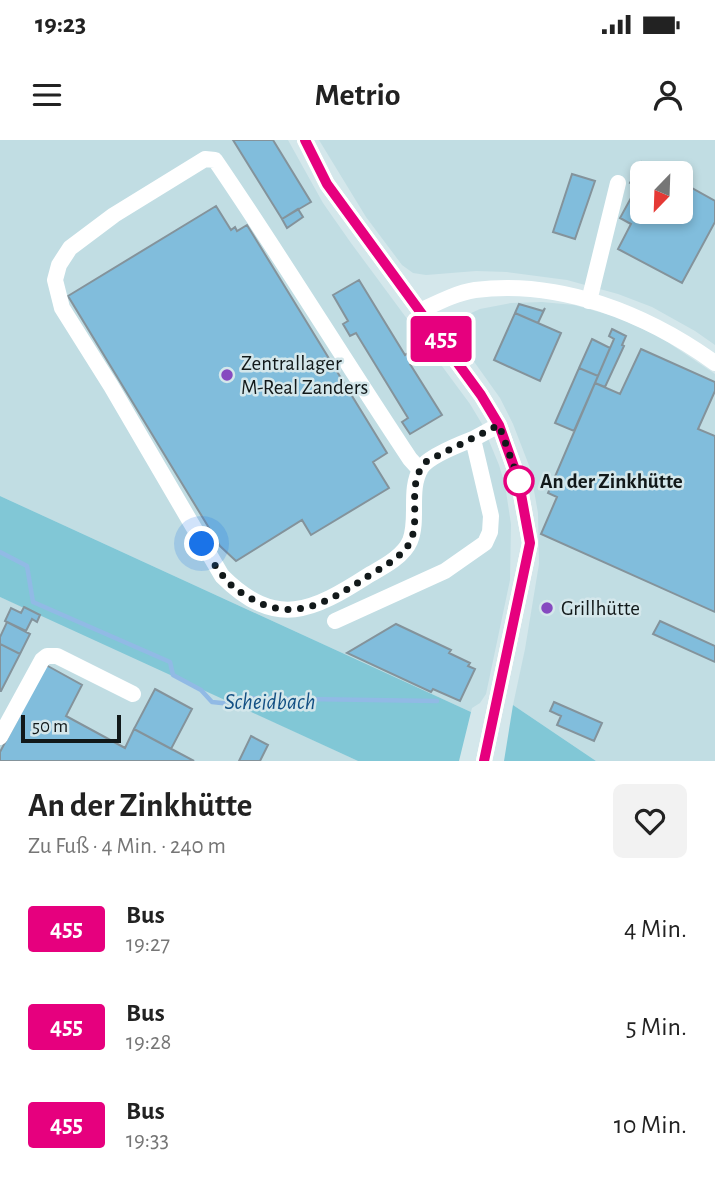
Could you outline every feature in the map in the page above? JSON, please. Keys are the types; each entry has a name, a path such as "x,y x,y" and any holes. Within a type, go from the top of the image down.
{"street":[{"path":"305,140 327,184 481,395 499,425 518,478 530,543 484,761"},
{"path":"420,470 215,160 205,159 114,215 70,248 63,257 55,280 62,308 111,386 209,555 222,576 237,591 277,610 292,611 324,602 399,555 409,544 413,532 414,498 420,470 427,461 499,425"},
{"path":"589,301 618,183"},
{"path":"420,311 444,299 474,290 546,289 620,309 691,345 715,363"},
{"path":"335,621 444,571 485,543 491,526 491,510 473,439"},
{"path":"0,737 42,660 47,656 57,656 133,694"}],"shaded area":[{"path":"0,140 288,140 323,203 470,404 482,424 499,465 511,524 510,580 486,694 471,712 0,496"},
{"path":"319,140 715,140 715,345 652,307 567,280 507,272 476,271 426,275 413,273 402,265 366,217"},
{"path":"511,303 574,305 617,317 660,337 715,374 715,761 596,761 513,705 539,564 538,513 530,468 513,424 500,398 465,349 460,337 462,325 469,314 480,309"},
{"path":"0,496 471,712 459,761 358,761 0,597"},
{"path":"0,597 56,621 358,761 0,761"},
{"path":"513,705 596,761 504,761"}],"building":[{"path":"233,140 273,140 311,202 282,219"},
{"path":"572,174 595,181 575,239 553,232"},
{"path":"693,189 715,201 715,222 682,283 618,249 631,224 693,224"},
{"path":"630,200 630,223 620,218"},
{"name":"Zentrallager M-Real Zanders","path":"216,206 231,230 235,227 237,231 247,225 387,453 373,462 389,488 311,535 302,520 236,561 220,546 68,296"},
{"path":"298,209 303,217 287,228 282,219"},
{"path":"359,280 405,355 414,349 420,358 410,364 442,415 410,434 402,422 408,418 356,333 350,336 343,324 348,321 333,295"},
{"path":"519,304 543,311 545,308 538,323 515,313"},
{"path":"515,313 561,333 540,381 494,360"},
{"path":"612,329 626,336 605,387 595,383 614,339 609,336"},
{"path":"592,339 610,348 598,376 579,368"},
{"path":"641,349 715,382 715,391 698,429 715,436 715,612 541,534 557,497 548,493 595,383 620,394"},
{"path":"579,368 598,376 574,431 555,423"},
{"path":"24,607 40,615 37,622 32,619 26,631 5,621 11,608 21,613"},
{"path":"660,621 715,646 715,662 653,634"},
{"path":"7,622 30,634 20,654 0,644 0,637"},
{"path":"396,624 451,650 449,653 470,663 468,666 475,669 460,701 433,689 431,692 347,653"},
{"path":"0,644 20,654 1,691 0,691"},
{"path":"46,665 82,685 66,716 125,748 134,729 194,761 0,761 0,752"},
{"path":"155,689 192,709 171,749 134,729"},
{"path":"554,702 602,723 594,741 557,725 561,716 550,711"},
{"path":"251,736 268,745 260,761 239,761"}],"waterway":[{"name":"Scheidbach","path":"0,552 27,566 33,602 170,662 173,675 201,690 212,702 231,704 245,698 437,701"}],"bus line":[{"name":"455","path":"305,140 327,184 481,395 499,425 518,478 530,543 484,761"}],"place":[{"name":"Zentrallager M-Real Zanders","path":"227,375"},
{"name":"An der Zinkhütte","path":"519,481"},
{"name":"Grillhütte","path":"547,608"}],"route":[{"path":"202,544 222,576 237,591 277,610 292,611 311,607 339,594 399,555 409,544 413,532 414,498 420,470 427,461 499,425 519,481"}]}
